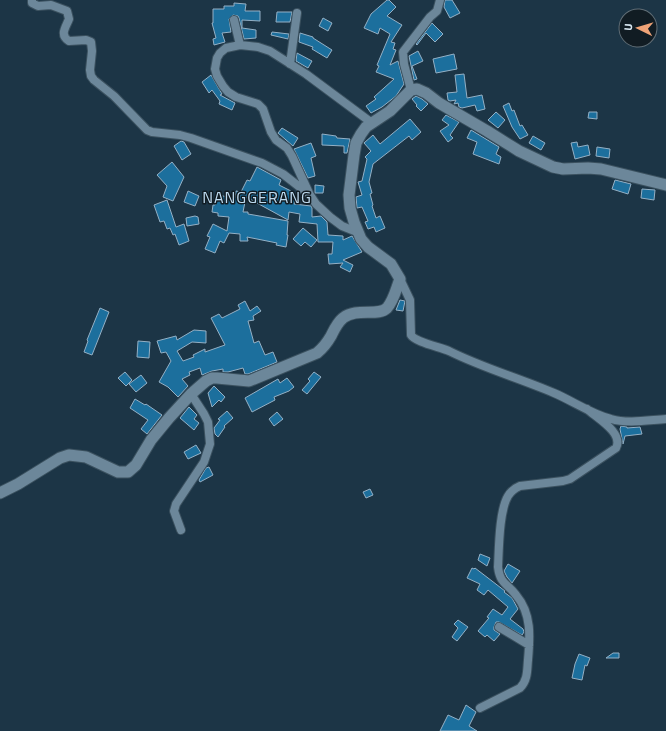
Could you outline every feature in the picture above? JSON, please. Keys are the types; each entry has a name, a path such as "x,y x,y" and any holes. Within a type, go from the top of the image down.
{"street":[{"path":"32,0 32,3 35,5 51,5 67,11 69,18 63,36 69,41 86,40 91,42 91,76 114,96 147,130 191,138 262,163 283,174 310,195"},
{"path":"411,90 404,64 403,52 430,17 437,11 440,0"},
{"path":"290,64 297,13"},
{"path":"234,20 240,45"},
{"path":"358,232 342,226 316,204 310,195 292,156 283,145 276,140 271,132 262,109 258,104 236,97 228,92 223,86 215,69 217,58 226,48 240,45 270,51 316,80 372,123"},
{"path":"666,185 601,169 588,168 564,170 553,167 519,151 446,107 426,93 417,89 411,90 390,111 366,127 356,143 351,170 349,196 350,208 361,239 368,247 391,264 410,300 411,335 413,338 438,346 465,359 554,393 612,420 666,419"},
{"path":"0,492 18,484 64,456 81,455 118,472 128,472 136,464 151,440 191,394 206,381 212,378 249,381 317,354 324,348 341,319 347,315 355,312 381,312 387,309 393,299 400,279"},
{"path":"181,530 174,511 176,504 204,462 210,444 208,422 191,394"},
{"path":"480,708 520,688 524,684 527,674 530,632 523,605 516,594 505,585 499,576 498,568 504,505 508,495 515,488 520,486 563,481 616,448 618,444 617,436 614,431 587,409"},
{"path":"499,627 529,645"}],"building":[{"path":"387,0 389,0 396,7 387,16 402,25 391,42 395,43 393,49 396,50 390,65 398,61 404,84 396,96 382,107 371,113 366,106 376,99 374,97 394,79 376,72 379,66 377,65 390,34 380,28 378,34 364,28 371,14"},
{"path":"445,0 452,0 460,13 450,18 444,7"},
{"path":"234,3 246,4 245,11 260,11 260,21 242,20 242,28 256,30 256,38 244,39 239,18 238,16 233,15 229,19 231,32 222,33 225,42 214,45 213,39 216,38 212,23 213,9 224,9 224,6 234,6"},
{"path":"277,12 292,12 290,22 276,22"},
{"path":"323,18 332,23 328,31 319,26"},
{"path":"432,23 443,34 435,42 426,33 417,45 416,44"},
{"path":"272,32 289,34 288,39 271,35"},
{"path":"300,33 313,37 332,50 327,58 312,49 313,47 299,42"},
{"path":"418,51 423,61 412,66 417,79 414,80 409,56"},
{"path":"297,53 312,61 308,68 296,61"},
{"path":"454,54 457,69 436,73 433,59"},
{"path":"464,74 467,98 482,95 485,109 477,111 475,105 462,108 459,107 458,103 454,104 456,100 448,100 447,93 457,92 455,75"},
{"path":"211,75 222,94 220,95 235,103 232,110 219,104 220,101 212,90 209,93 202,82"},
{"path":"416,96 428,104 421,111 412,99"},
{"path":"509,103 512,111 514,110 520,126 522,125 528,135 520,139 512,127 503,106"},
{"path":"496,112 505,120 498,128 488,120"},
{"path":"589,112 597,112 597,119 588,118"},
{"path":"446,115 459,122 450,135 453,138 448,142 440,131 449,125 442,120"},
{"path":"410,119 421,132 412,140 409,136 373,164 369,182 372,193 370,194 372,206 376,218 380,216 385,228 376,232 374,227 368,229 365,222 368,221 362,207 357,208 356,197 362,195 358,182 362,181 367,159 365,157 371,151 364,143 373,135 380,144"},
{"path":"282,128 298,138 293,146 278,133"},
{"path":"471,130 499,147 496,154 501,157 499,164 473,154 477,142 467,138"},
{"path":"322,134 336,136 337,138 350,139 347,153 344,153 344,146 322,145"},
{"path":"533,136 545,143 541,150 529,143"},
{"path":"181,141 184,142 191,154 182,160 174,146"},
{"path":"577,142 578,147 588,145 590,155 575,159 571,143"},
{"path":"311,143 316,156 311,158 315,176 308,178 294,149"},
{"path":"597,147 610,149 609,158 596,156"},
{"path":"172,162 184,177 173,201 163,197 167,186 157,175"},
{"path":"257,167 281,180 279,185 291,191 289,194 297,197 294,204 311,206 312,217 321,216 327,222 328,235 343,236 343,240 352,236 362,252 343,260 353,265 350,272 340,267 343,263 329,264 328,254 332,254 333,242 318,242 317,224 299,222 300,214 289,212 288,220 246,197 243,212 288,221 286,247 276,245 277,243 247,237 248,241 240,241 240,234 229,233 224,243 220,241 215,253 205,249 210,237 207,236 213,224 227,231 229,217 218,216 218,213 212,212 217,195 235,198 236,191 241,192 247,180 250,181"},
{"path":"615,180 631,184 628,194 612,189"},
{"path":"315,185 324,186 323,193 315,193"},
{"path":"642,189 655,190 654,200 641,198"},
{"path":"188,191 199,196 195,206 184,202"},
{"path":"167,200 176,227 184,224 189,241 179,245 175,234 173,235 170,228 167,229 164,221 160,222 154,205"},
{"path":"195,216 198,217 199,224 187,226 186,218"},
{"path":"303,228 317,240 311,247 305,242 301,246 293,239"},
{"path":"400,300 405,301 403,311 396,310"},
{"path":"245,301 250,311 257,306 261,311 253,316 254,320 248,321 254,343 259,341 265,355 273,352 277,362 248,374 245,374 243,368 228,372 223,372 223,369 202,375 200,368 189,372 190,375 182,379 188,386 178,397 168,387 159,382 171,361 166,352 161,353 157,341 176,336 177,340 194,330 206,331 206,343 192,342 177,351 183,361 194,357 193,355 205,349 205,352 225,345 211,318 219,314 222,318 240,309 238,305"},
{"path":"100,308 109,312 92,355 84,352 88,341 87,340"},
{"path":"138,341 150,342 149,358 137,357"},
{"path":"125,372 132,380 126,386 118,378"},
{"path":"314,372 321,377 307,394 302,390 310,381 308,379"},
{"path":"141,375 147,383 136,392 129,384"},
{"path":"287,378 294,387 289,391 274,397 275,400 252,412 245,398 278,379 280,383"},
{"path":"214,386 225,397 221,402 219,400 212,407 208,393"},
{"path":"135,399 145,405 146,404 162,415 147,434 141,429 148,420 130,408"},
{"path":"189,407 197,415 194,419 199,423 194,430 180,418"},
{"path":"227,411 233,418 224,426 225,427 218,437 215,434 214,428 220,420 218,419"},
{"path":"277,412 283,419 274,426 269,419"},
{"path":"621,426 627,428 640,427 642,434 625,436 623,444 620,429"},
{"path":"196,445 201,453 188,459 184,452"},
{"path":"209,467 213,475 200,482 199,480 206,468"},
{"path":"370,489 373,495 366,498 363,492"},
{"path":"480,554 490,558 487,566 478,560"},
{"path":"508,564 520,571 512,583 504,571"},
{"path":"472,568 475,568 512,598 518,609 510,619 523,629 524,632 522,635 499,622 496,622 494,630 500,634 494,641 487,635 485,637 478,631 489,618 487,617 493,609 502,615 508,607 488,590 484,595 477,590 480,584 467,578"},
{"path":"458,620 468,627 457,641 452,637 458,628 454,624"},
{"path":"613,653 619,653 619,658 606,658"},
{"path":"579,654 590,658 587,666 585,665 582,680 572,678"},
{"path":"466,705 476,712 469,726 477,731 440,731 448,715 459,720"}],"district":[{"name":"NANGGERANG","path":"257,197"}]}
